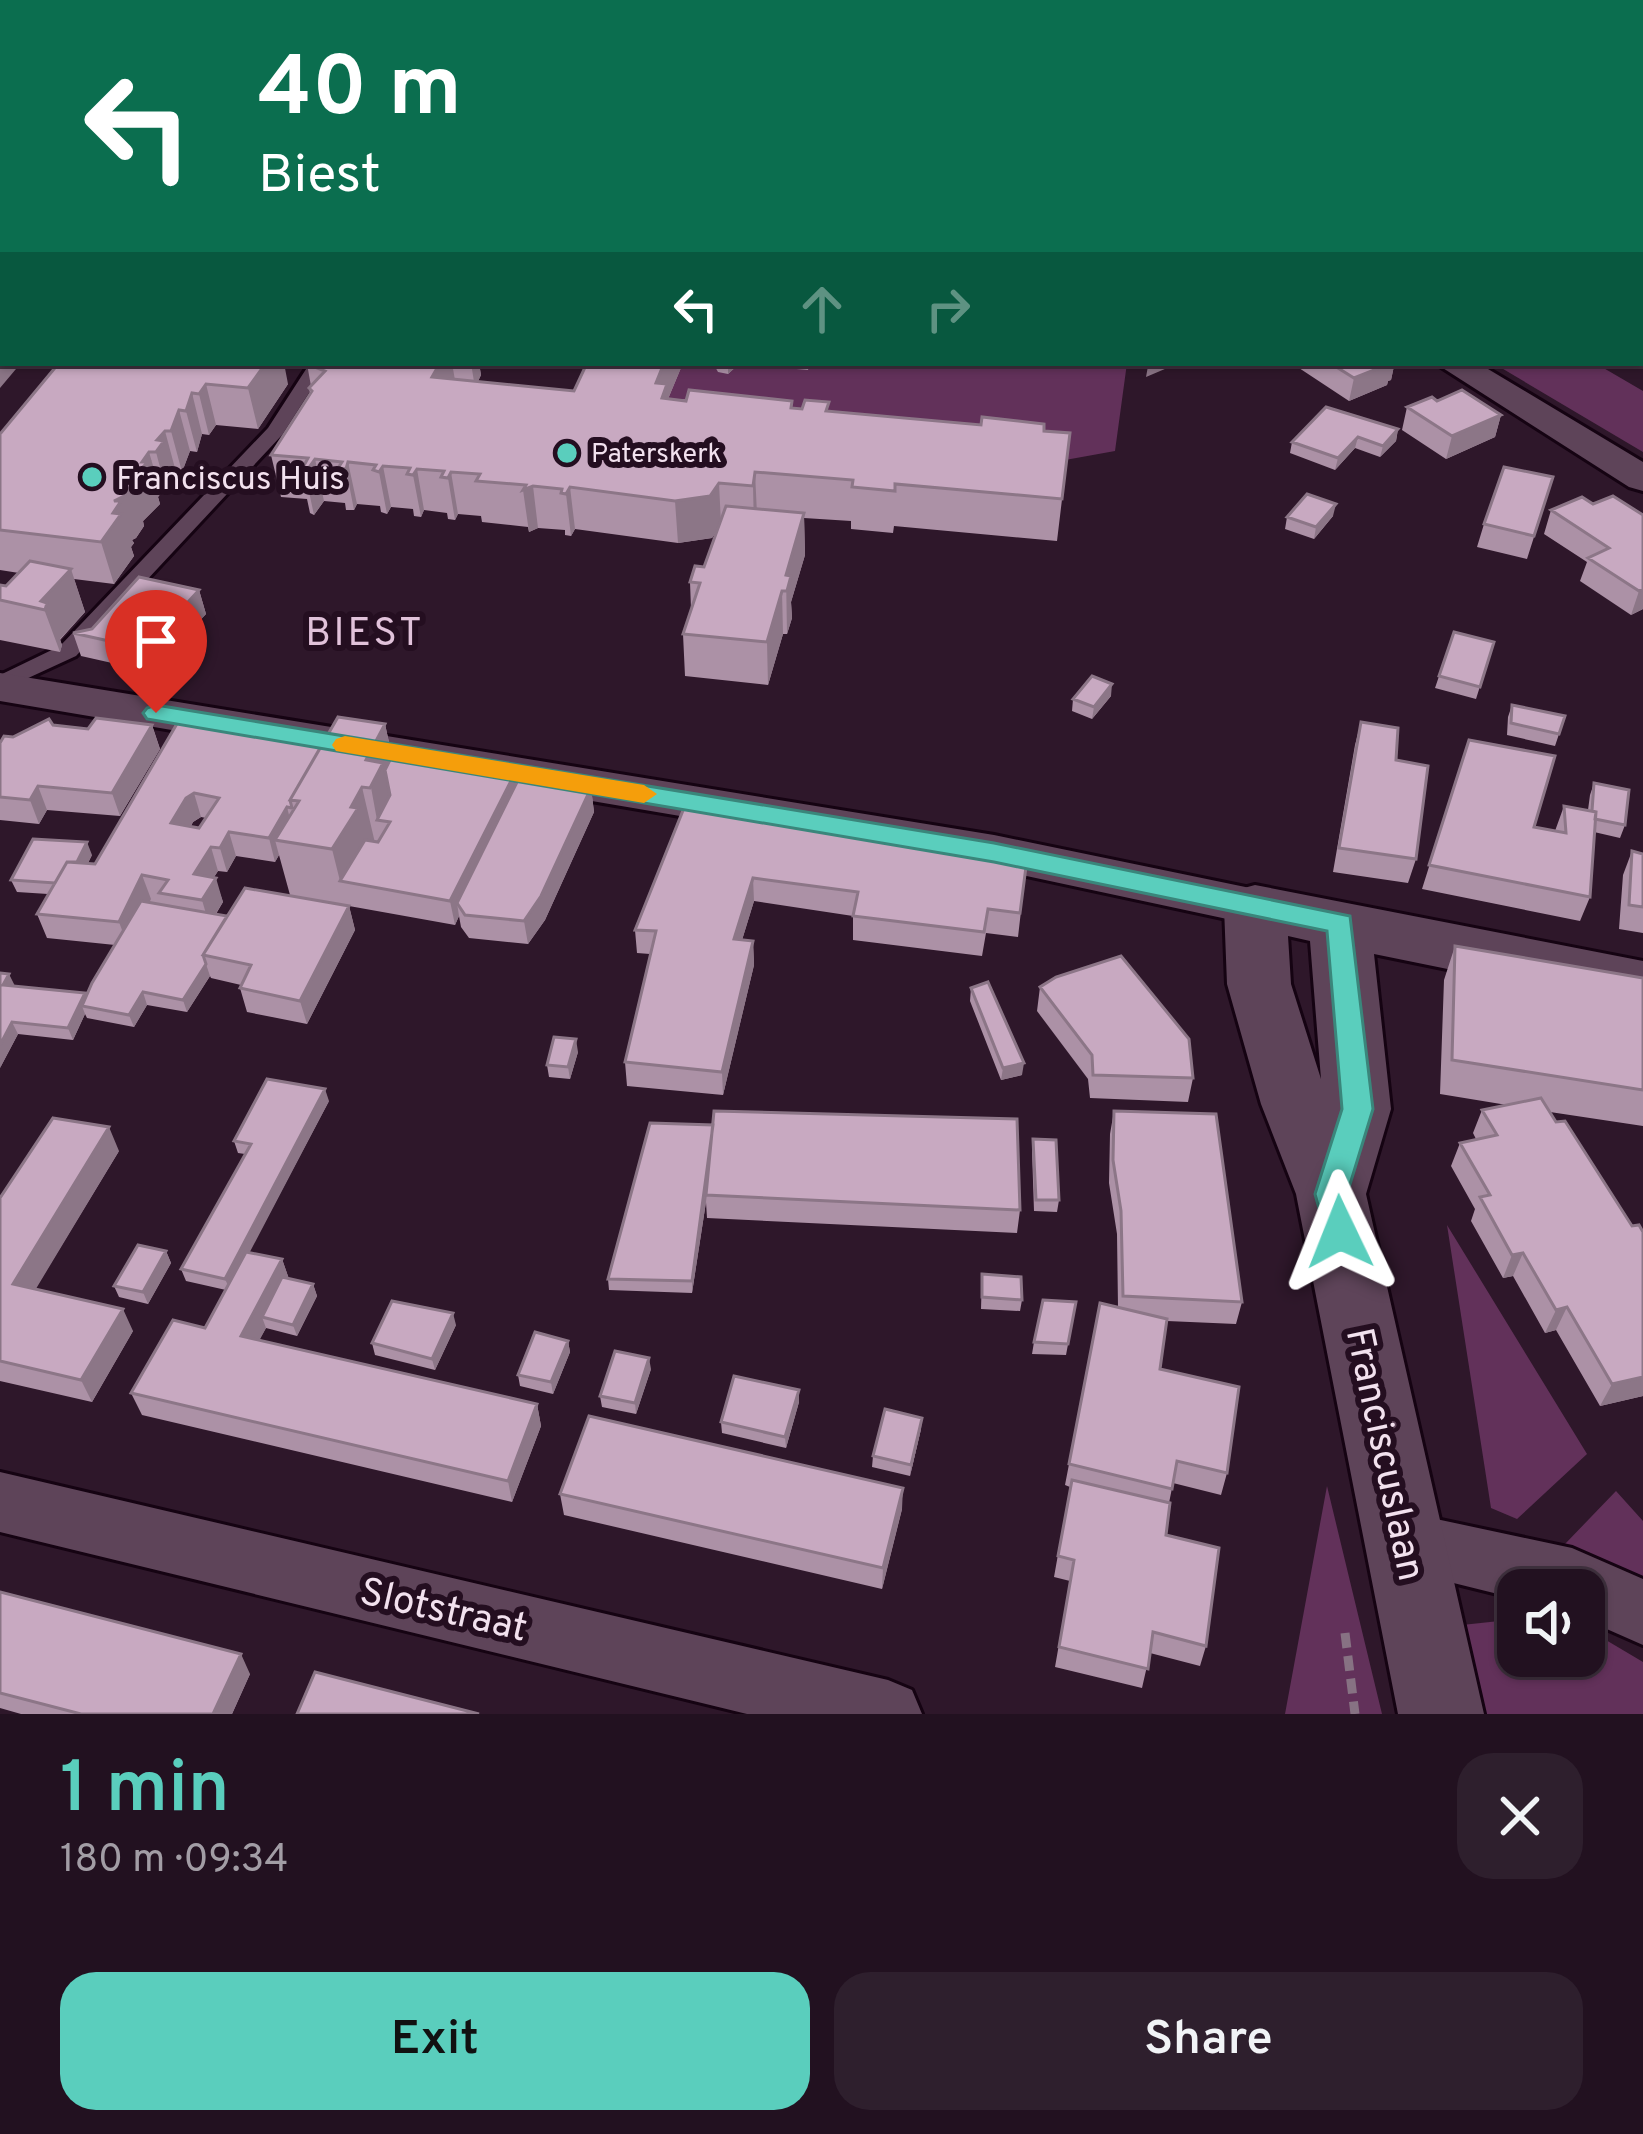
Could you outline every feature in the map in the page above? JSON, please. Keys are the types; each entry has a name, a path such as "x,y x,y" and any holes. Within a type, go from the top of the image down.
{"street":[{"path":"1458,366 1643,479"},
{"path":"0,686 994,852 1643,985"},
{"name":"Franciscuslaan","path":"1255,907 1259,984 1295,1104 1331,1194 1442,1714"},
{"path":"1331,1194 1358,1109 1340,923"},
{"name":"Slotstraat","path":"0,1502 888,1714"},
{"path":"1408,1544 1572,1580 1643,1613"}],"lane":[{"path":"0,686 68,651 275,431 317,366"}],"shaded area":[{"path":"678,366 1127,366 1115,451 1043,464 648,430"},
{"path":"1498,366 1600,366 1643,391 1643,452"},
{"path":"1447,1225 1587,1454 1517,1519 1491,1508"},
{"path":"1327,1486 1382,1714 1285,1714"},
{"path":"1616,1491 1643,1521 1643,1580 1565,1544"},
{"path":"1497,1621 1497,1677 1605,1677 1605,1639 1643,1662 1643,1714 1482,1714 1462,1625"}],"building":[{"name":"Franciscus Huis","path":"57,366 264,366 248,388 206,384 199,394 192,393 186,411 179,410 171,431 157,440 164,441 156,452 149,452 142,462 148,462 126,483 132,484 124,496 114,501 121,501 113,513 121,514 101,542 0,530 0,434"},
{"path":"312,366 438,366 432,377 574,391 586,366 663,366 656,383 667,384 662,398 686,401 689,390 792,401 791,408 802,409 805,400 829,402 826,411 981,425 982,417 1044,424 1044,431 1070,433 1062,499 895,484 895,491 852,487 853,480 755,472 753,486 719,483 710,496 675,501 570,487 566,494 562,489 533,486 523,490 526,485 476,481 480,474 451,472 448,478 441,477 444,471 417,469 413,475 407,474 410,468 383,466 379,472 373,470 376,465 348,462 346,469 338,468 342,462 315,459 305,473 301,471 308,458 271,455 312,391 309,388 325,371"},
{"path":"1335,366 1384,366 1354,378"},
{"path":"1462,390 1501,415 1452,436 1407,407 1432,397 1437,401"},
{"path":"1326,407 1398,429 1383,446 1358,437 1338,458 1292,442"},
{"path":"1504,467 1553,477 1534,536 1484,524"},
{"path":"1307,494 1336,504 1316,527 1287,517"},
{"path":"1613,496 1643,515 1643,589 1639,591 1588,558 1609,548 1551,510 1582,497 1593,504"},
{"path":"726,506 804,513 786,575 791,576 787,591 782,591 767,642 683,634 700,583 690,582 695,566 704,567"},
{"path":"30,561 71,569 41,601 47,603 45,610 0,600 0,585 6,586"},
{"path":"139,577 199,590 145,649 73,633 92,629"},
{"path":"1454,632 1494,642 1480,687 1439,676"},
{"path":"1092,676 1112,684 1094,707 1073,699"},
{"path":"1512,705 1565,716 1559,734 1511,723"},
{"path":"338,717 385,724 366,760 383,763 370,788 362,787 351,807 358,808 332,849 275,840 299,801 290,800"},
{"path":"96,718 152,725 112,793 38,786 30,800 0,797 4,736 13,737 49,719 53,725 88,729"},
{"path":"178,722 322,745 290,800 292,808 287,807 269,838 229,832 220,848 211,847 194,874 216,878 202,900 159,893 168,880 142,875 119,922 37,914 67,862 95,864","holes":["194,793 219,798 199,828 171,823"]},
{"path":"1361,722 1398,728 1396,760 1428,766 1416,859 1339,848"},
{"path":"1469,740 1555,756 1534,827 1566,833 1564,806 1596,812 1590,897 1429,865"},
{"path":"392,756 514,775 450,901 340,881 365,840 378,842 390,822 377,820 390,795 385,770"},
{"path":"520,776 591,788 541,896 524,921 465,915 457,903"},
{"path":"1594,783 1629,790 1625,825 1595,819"},
{"path":"684,808 1027,859 1020,913 988,909 984,932 853,916 858,892 753,878 734,939 753,941 722,1072 625,1062 656,931 635,930"},
{"path":"33,839 87,842 77,862 67,862 55,883 11,880"},
{"path":"1632,851 1643,854 1643,907 1629,905"},
{"path":"245,888 349,906 300,1001 240,988 251,965 203,955"},
{"path":"141,901 227,916 203,955 206,964 183,1000 143,992 129,1015 82,1006 92,983"},
{"path":"1455,946 1643,978 1643,1090 1452,1060"},
{"path":"1121,956 1189,1039 1193,1078 1093,1075 1092,1055 1040,987 1056,977"},
{"path":"0,973 9,974 3,985 85,993 68,1028 12,1022 0,1045"},
{"path":"988,982 1024,1063 1003,1068 971,988"},
{"path":"554,1037 576,1039 568,1067 547,1065"},
{"path":"267,1079 325,1089 225,1279 181,1269 251,1144 234,1141"},
{"path":"1541,1098 1556,1122 1565,1121 1632,1226 1639,1225 1643,1232 1643,1377 1612,1384 1567,1307 1556,1310 1523,1253 1512,1255 1480,1197 1490,1195 1460,1143 1497,1135 1482,1110"},
{"path":"714,1111 1017,1119 1020,1210 706,1195"},
{"path":"1114,1111 1216,1114 1242,1302 1123,1296"},
{"path":"53,1118 109,1127 13,1284 123,1309 81,1380 0,1361 0,1198"},
{"path":"650,1123 713,1125 692,1281 608,1279"},
{"path":"1033,1139 1056,1140 1059,1200 1036,1200"},
{"path":"138,1245 166,1251 143,1292 114,1286"},
{"path":"246,1252 282,1259 241,1336 537,1404 508,1481 131,1393 173,1320 205,1328"},
{"path":"982,1274 1021,1277 1022,1300 982,1297"},
{"path":"282,1277 313,1284 293,1325 262,1317"},
{"path":"1043,1300 1076,1302 1068,1344 1034,1342"},
{"path":"392,1301 453,1313 432,1359 372,1343"},
{"path":"1100,1303 1167,1319 1160,1369 1239,1387 1227,1473 1177,1461 1172,1489 1069,1464"},
{"path":"535,1332 568,1341 551,1382 518,1375"},
{"path":"615,1351 649,1358 635,1403 600,1396"},
{"path":"734,1376 799,1390 785,1437 721,1422"},
{"path":"885,1409 922,1418 911,1465 873,1456"},
{"path":"589,1416 903,1488 883,1568 560,1494"},
{"path":"1072,1480 1170,1503 1166,1535 1219,1548 1206,1646 1153,1632 1148,1669 1059,1647 1074,1560 1058,1556"},
{"path":"0,1592 241,1654 213,1714 81,1714 0,1693"},
{"path":"315,1672 479,1714 297,1714"}],"slow traffic":[{"path":"345,745 644,794"}],"place":[{"name":"Paterskerk","path":"567,453"},
{"name":"Franciscus Huis","path":"92,477"}],"district":[{"name":"BIEST","path":"365,631"}],"route":[{"path":"156,713 994,852 1340,923 1358,1109 1331,1194 1340,1232"}]}
